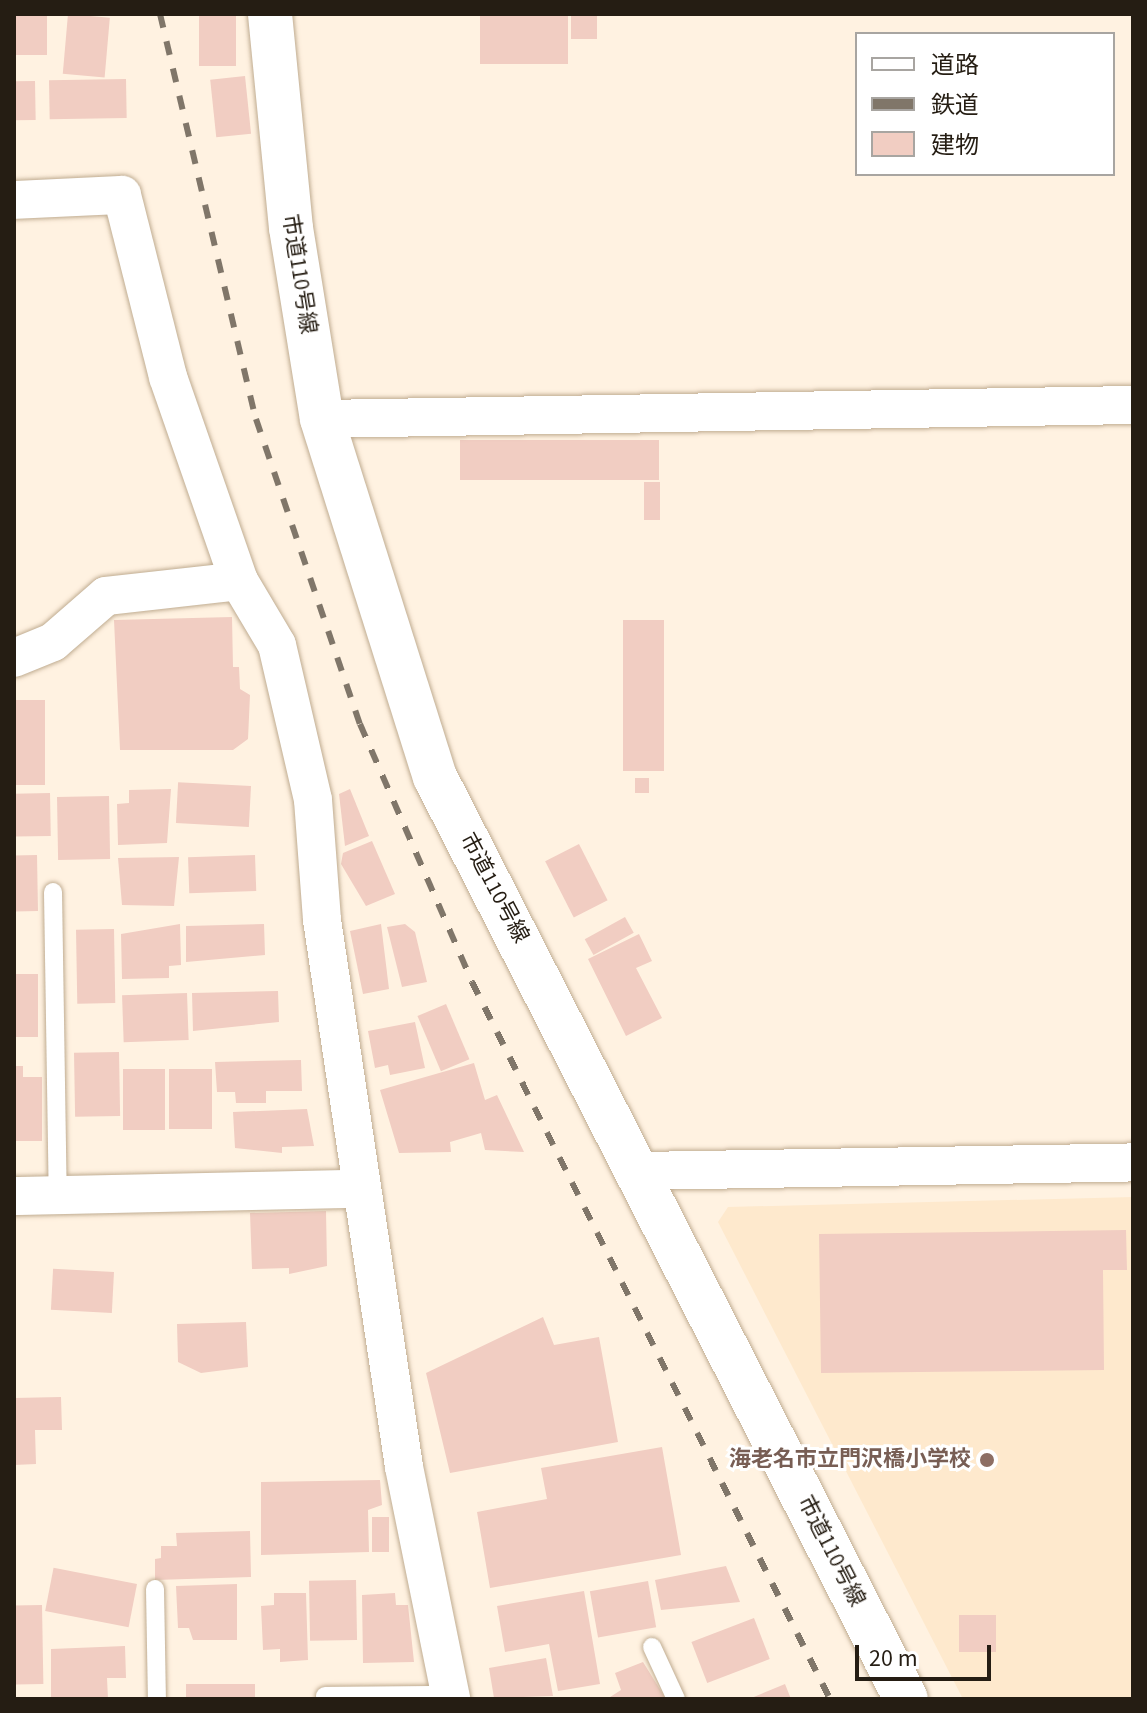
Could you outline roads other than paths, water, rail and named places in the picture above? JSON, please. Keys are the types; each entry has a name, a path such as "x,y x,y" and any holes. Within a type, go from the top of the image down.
{"street":[{"name":"市道110号線","path":"270,14 291,228 322,419 435,777 641,1171 906,1699"},
{"path":"14,200 122,195 168,377 239,581 277,645 295,711 404,1467 450,1697"},
{"path":"322,419 1133,405"},
{"path":"14,658 53,642 106,596 239,581"},
{"path":"641,1171 1133,1162"},
{"path":"14,1196 362,1189"}],"lane":[{"path":"53,892 58,1195"},
{"path":"155,1589 157,1699"},
{"path":"652,1647 676,1699"},
{"path":"325,1696 450,1697"}],"railway":[{"path":"160,14 256,419 360,724 472,982 830,1699"}],"place":[{"name":"海老名市立門沢橋小学校","path":"987,1460"}]}
